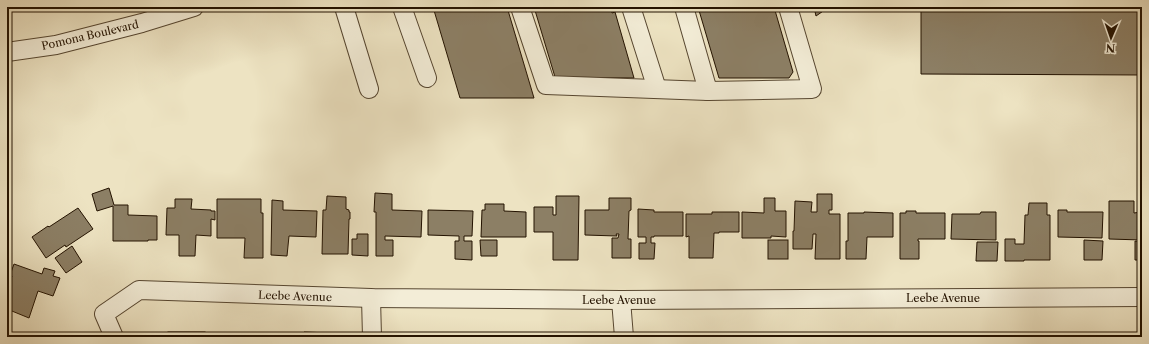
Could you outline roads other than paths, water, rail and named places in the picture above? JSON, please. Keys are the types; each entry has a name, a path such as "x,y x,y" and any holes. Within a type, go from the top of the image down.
{"street":[{"name":"Pomona Boulevard","path":"7,52 56,45 142,23 194,7"},
{"path":"344,7 369,89"},
{"path":"402,7 427,78"},
{"path":"520,7 546,85 708,91 812,89 788,7"},
{"path":"631,7 657,89"},
{"path":"684,7 708,91"},
{"name":"Leebe Avenue","path":"114,337 104,314 139,290 371,298 621,300 1142,297"},
{"path":"371,298 372,337"},
{"path":"621,300 624,337"}]}
